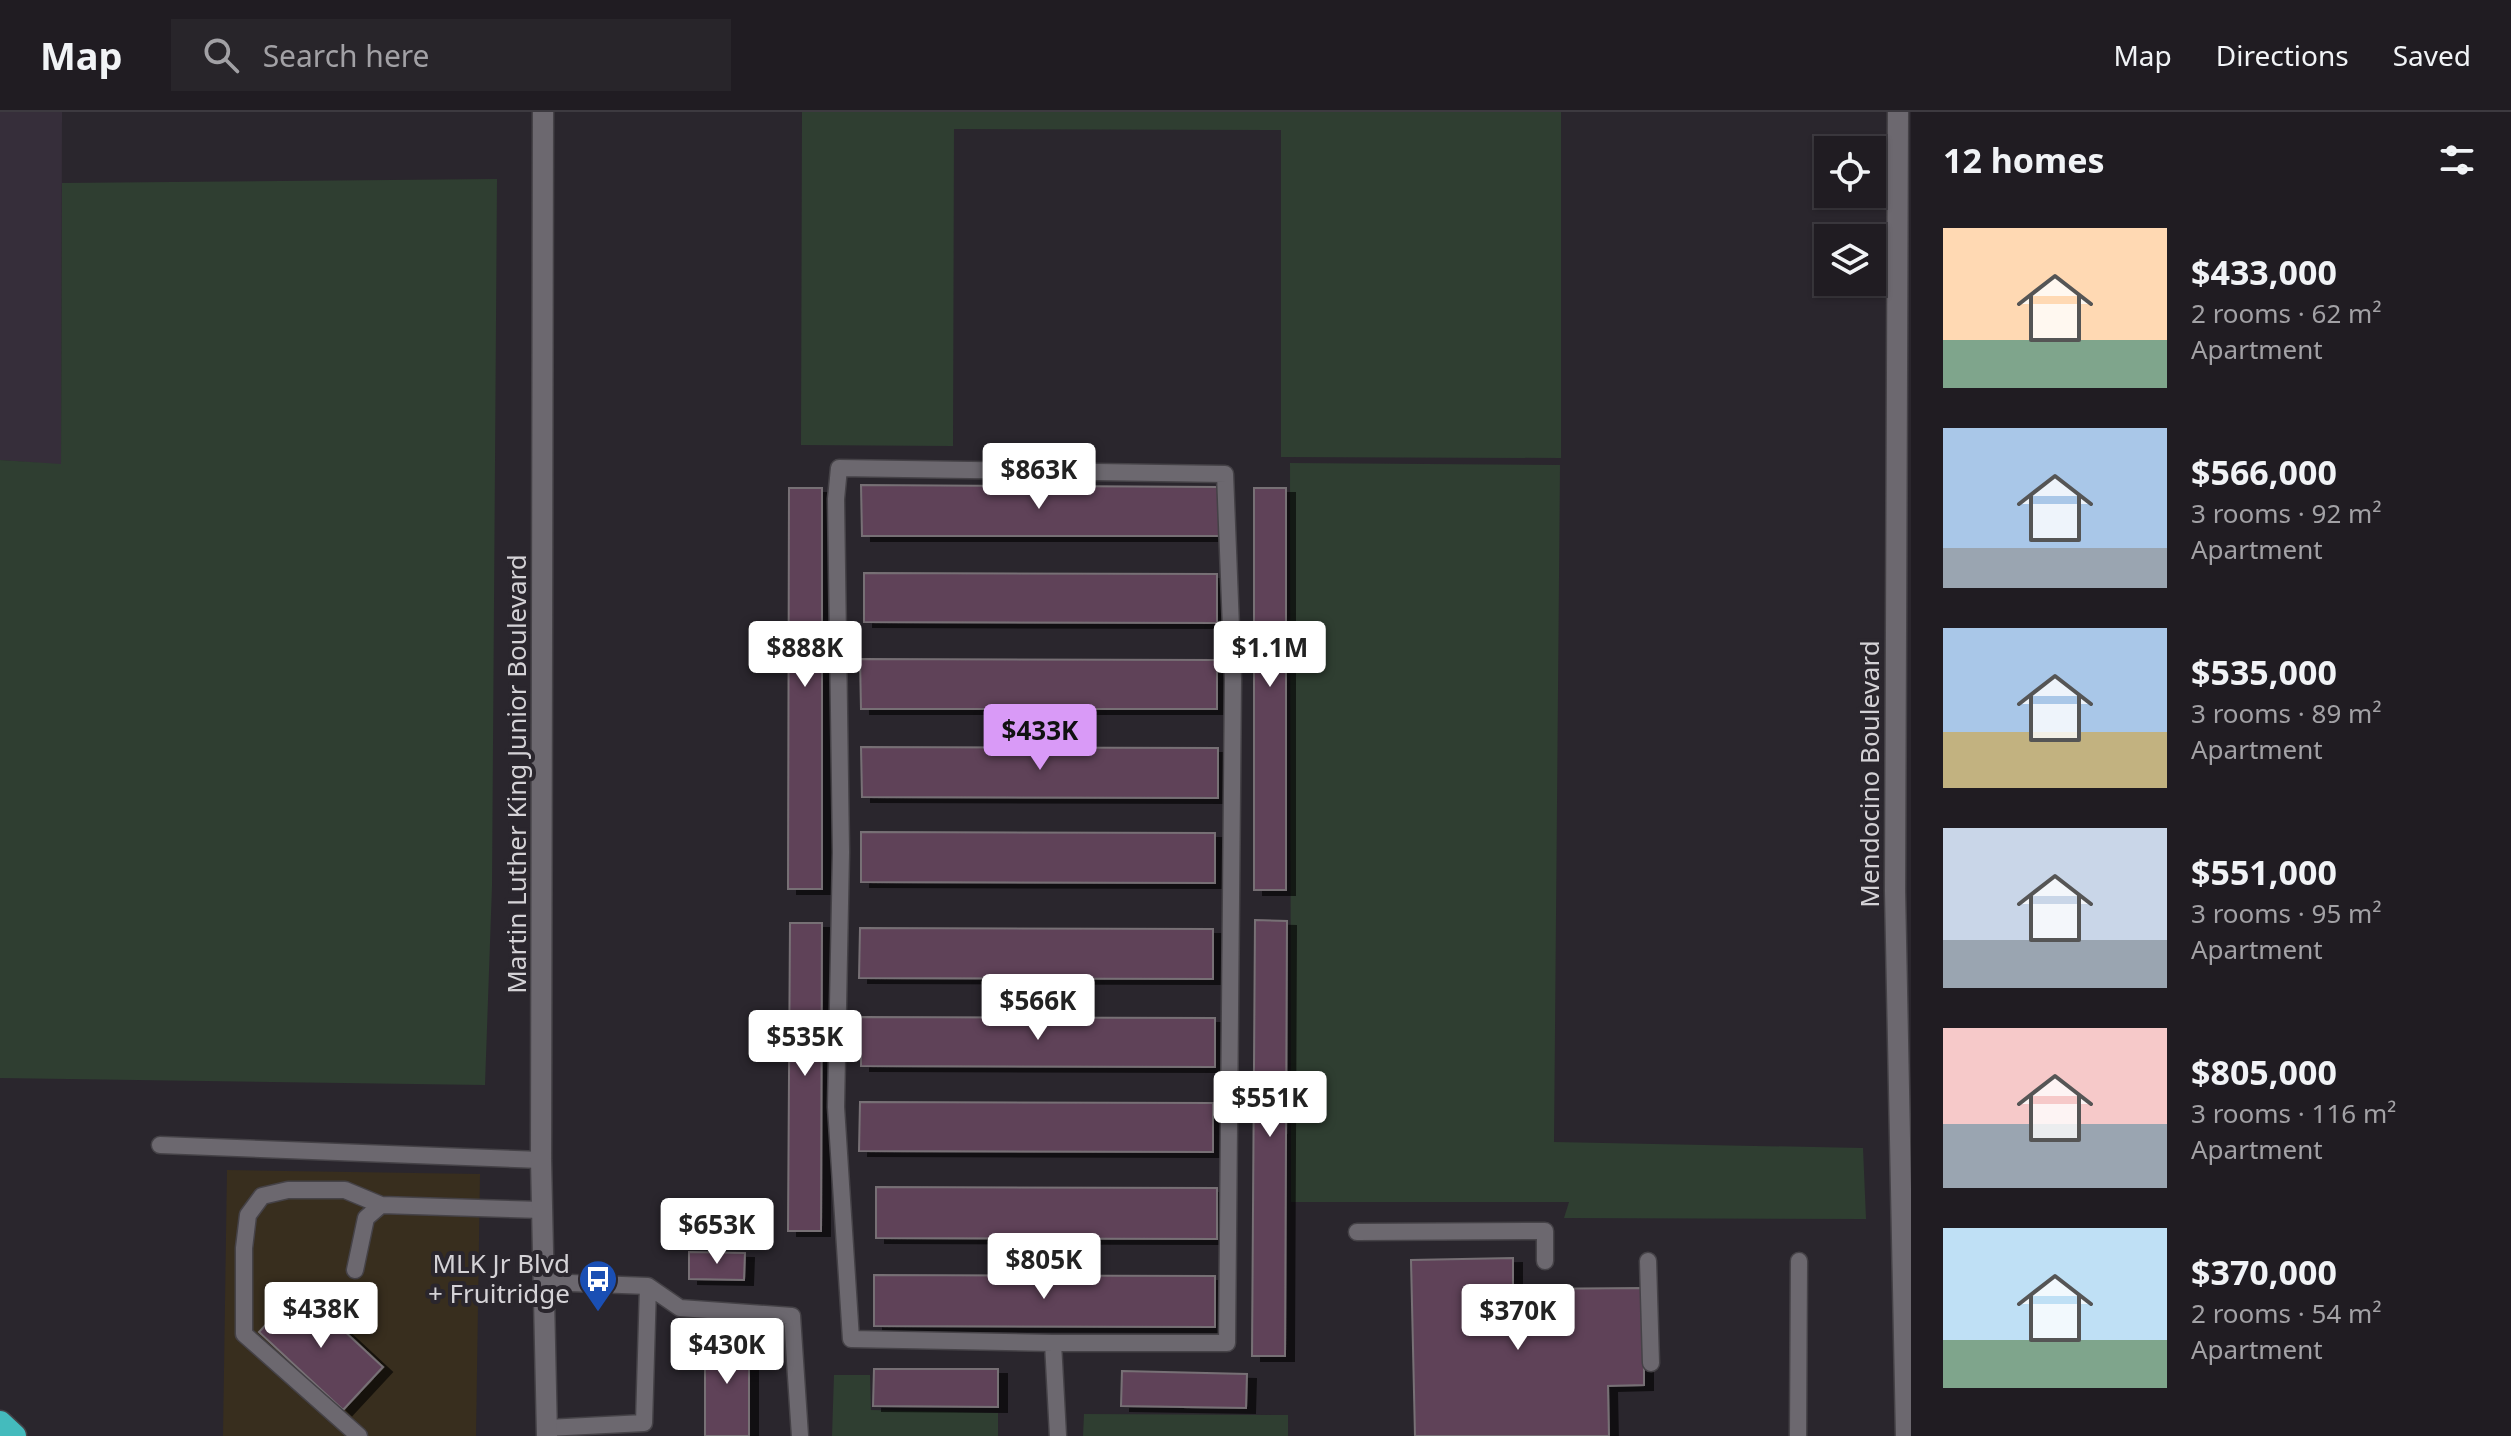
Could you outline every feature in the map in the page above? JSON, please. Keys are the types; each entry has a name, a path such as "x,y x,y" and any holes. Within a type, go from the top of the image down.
{"highway":[{"path":"0,1423 14,1436"}],"street":[{"name":"Martin Luther King Junior Boulevard","path":"543,112 541,1160 547,1432"},
{"name":"Mendocino Boulevard","path":"1898,112 1895,891 1906,1150 1906,1436"}],"lane":[{"path":"839,468 1225,474 1233,679 1227,1343 1053,1343 851,1339 836,1107 841,852 836,499 839,468"},
{"path":"160,1145 541,1160"},
{"path":"359,1436 244,1334 244,1248 248,1215 262,1196 288,1190 345,1190 381,1205 542,1210"},
{"path":"355,1270 366,1218 381,1205"},
{"path":"1357,1232 1545,1231 1545,1261"},
{"path":"1648,1261 1651,1363"},
{"path":"1798,1436 1799,1261"},
{"path":"544,1282 648,1286 680,1308 792,1316 800,1436"},
{"path":"547,1432 644,1423 648,1286"},
{"path":"1053,1343 1058,1436"}],"shaded area":[{"path":"0,112 62,112 61,465 0,460"},
{"path":"227,1170 480,1174 476,1436 223,1436"}],"green space":[{"path":"802,112 1561,112 1561,458 1281,457 1281,130 954,129 953,446 801,445"},
{"path":"497,179 492,886 485,1085 0,1078 0,460 61,464 62,183"},
{"path":"1290,463 1560,465 1554,1142 1863,1148 1866,1219 1564,1218 1569,1202 1291,1202"},
{"path":"834,1375 870,1375 871,1410 998,1413 998,1436 832,1436"},
{"path":"1084,1414 1288,1415 1288,1436 1083,1436"}],"building":[{"path":"861,485 1219,487 1219,536 862,536"},
{"path":"789,488 822,488 822,889 788,889"},
{"path":"1254,488 1286,488 1286,890 1254,890"},
{"path":"864,573 1217,574 1217,623 864,622"},
{"path":"860,659 1217,660 1217,709 861,709"},
{"path":"861,747 1218,748 1218,798 862,797"},
{"path":"861,832 1215,833 1215,883 861,882"},
{"path":"1255,920 1287,921 1285,1356 1252,1356"},
{"path":"790,923 822,923 821,1231 788,1231"},
{"path":"860,928 1213,929 1213,979 859,978"},
{"path":"861,1017 1215,1018 1215,1067 861,1066"},
{"path":"860,1102 1213,1103 1213,1152 859,1151"},
{"path":"876,1187 1217,1188 1217,1239 876,1238"},
{"path":"689,1252 745,1253 744,1280 689,1279"},
{"path":"1513,1258 1513,1289 1644,1288 1644,1385 1608,1386 1609,1436 1415,1436 1411,1260"},
{"path":"874,1275 1215,1276 1215,1327 874,1326"},
{"path":"299,1289 383,1367 343,1410 259,1332"},
{"path":"705,1337 749,1337 749,1436 705,1436"},
{"path":"874,1369 998,1369 998,1407 873,1406"},
{"path":"1122,1371 1247,1374 1246,1408 1121,1406"}],"place":[{"name":"MLK Jr Blvd + Fruitridge","path":"598,1313"}]}
